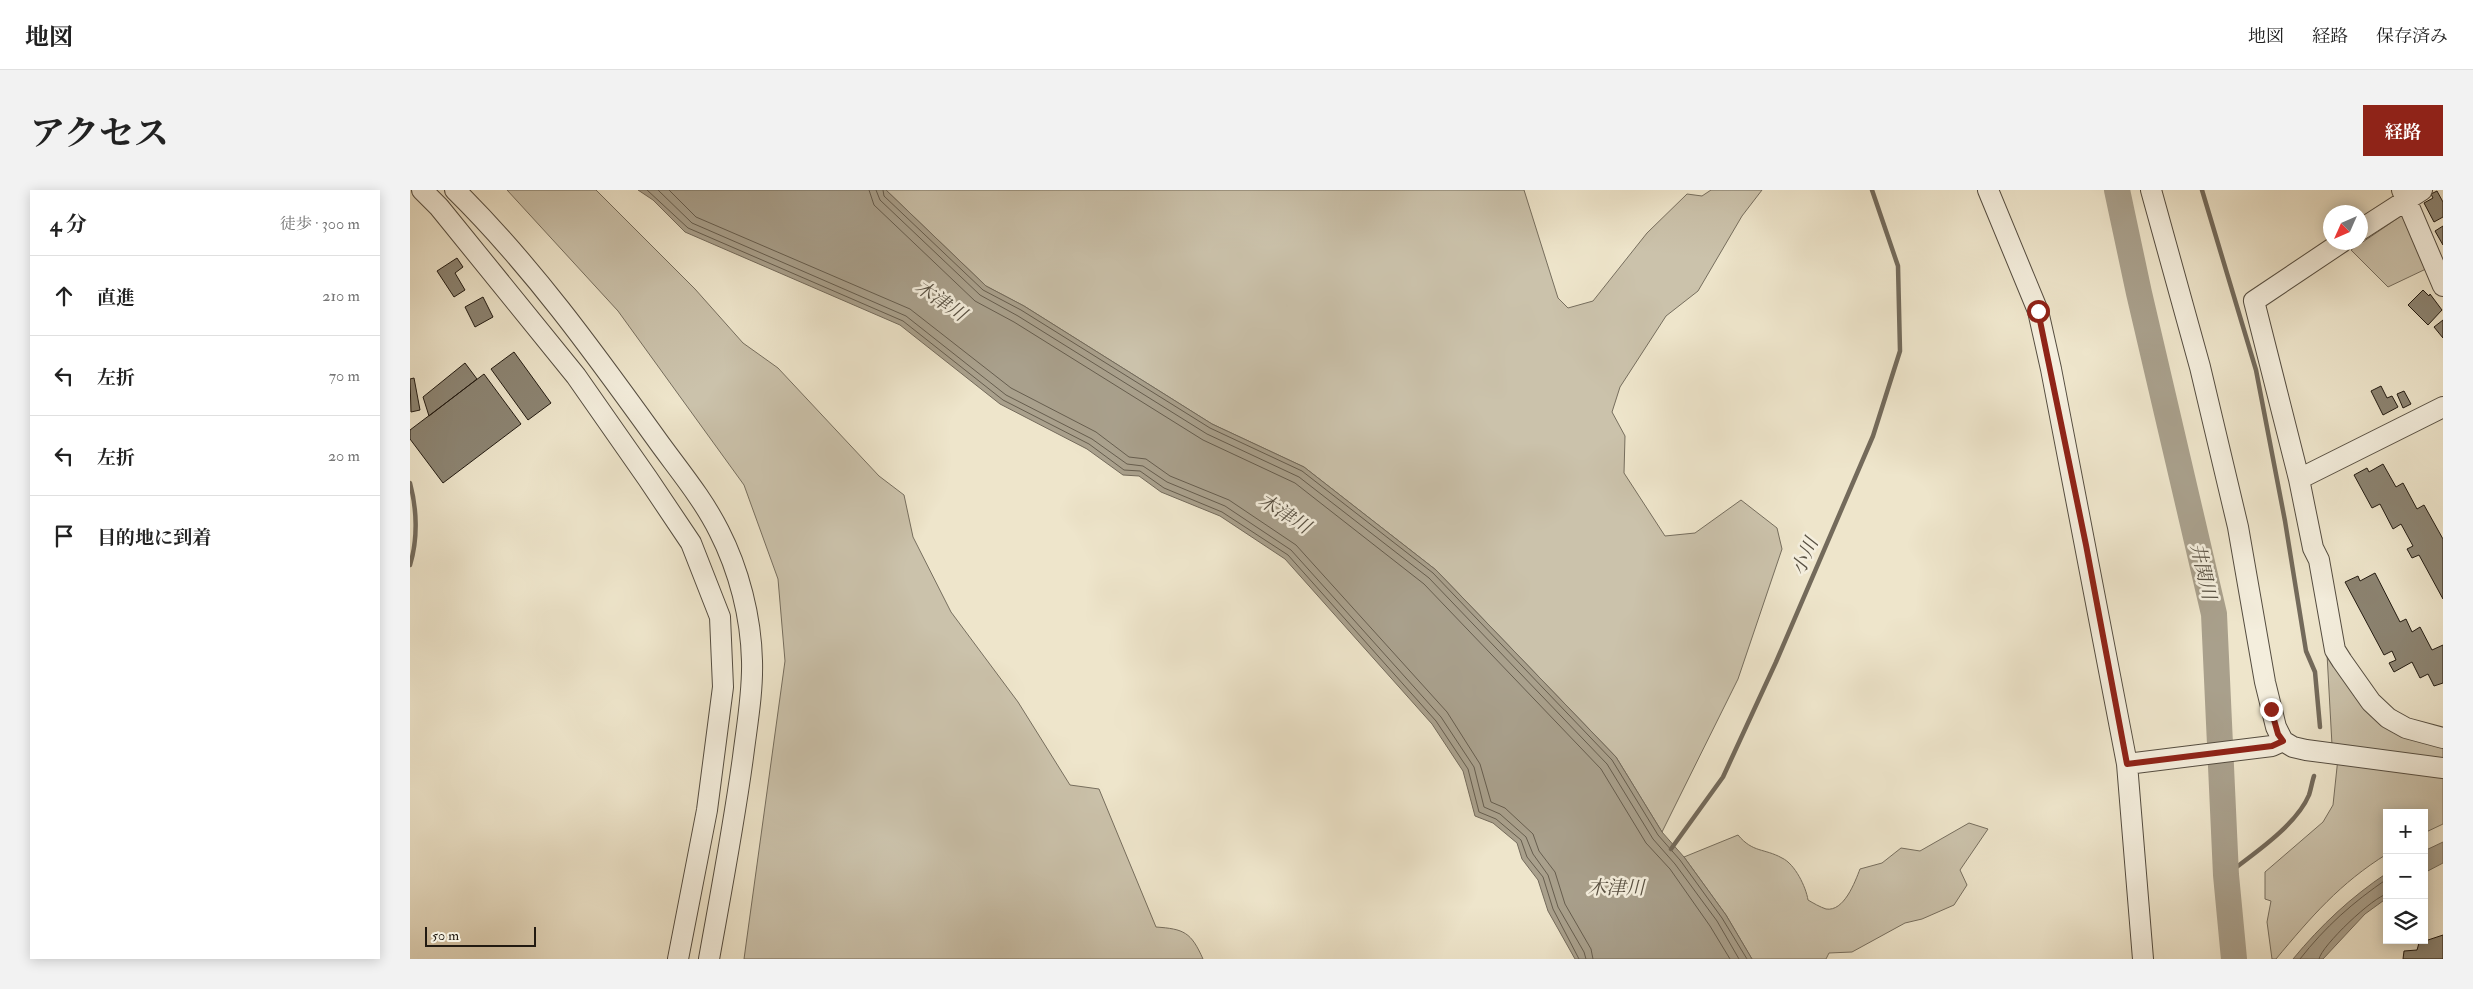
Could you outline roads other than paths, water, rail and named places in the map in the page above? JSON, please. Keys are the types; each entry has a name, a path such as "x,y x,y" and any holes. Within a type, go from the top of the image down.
{"street":[{"path":"422,190 439,207 576,376 648,479 690,543 720,617 723,687 707,810 678,959"},
{"path":"455,190 493,228 551,296 607,368 706,507 720,532 745,601 752,661 747,725 737,805 710,959"},
{"path":"1988,190 2038,311 2086,545 2130,764 2143,959"},
{"path":"2151,190 2202,376 2238,527 2271,709 2278,734 2277,744"},
{"path":"2368,224 2411,193 2438,261 2443,286"},
{"path":"2330,250 2254,301 2313,548 2319,560 2336,650 2379,711 2406,728 2443,738"},
{"path":"2298,479 2443,407"},
{"path":"2130,764 2277,744 2306,750 2443,768"}],"water":[{"name":"木津川","path":"638,190 886,190 986,286 1024,306 1212,424 1304,467 1436,570 1616,757 1662,832 1684,857 1726,915 1752,959 1575,959 1548,911 1538,880 1522,859 1517,843 1493,823 1475,816 1463,771 1432,724 1285,559 1220,516 1161,492 1139,476 1123,475 1087,449 1000,404 900,325 685,232 653,200"},
{"path":"2443,842 2443,863 2428,871 2428,854 2428,849"},
{"path":"2383,876 2383,901 2365,914 2323,959 2293,959 2337,912"}],"waterway":[{"name":"小川","path":"1671,849 1723,777 1776,662 1873,436 1900,351 1898,266 1872,190"},
{"name":"井関川","path":"2117,190 2139,293 2214,614 2226,875 2234,959"},
{"path":"2202,190 2256,370 2285,521 2306,651 2315,672 2320,727"},
{"path":"410,483 416,524 413,555 410,565"},
{"path":"2226,875 2284,829 2294,818 2303,807 2309,795 2314,776"}]}
